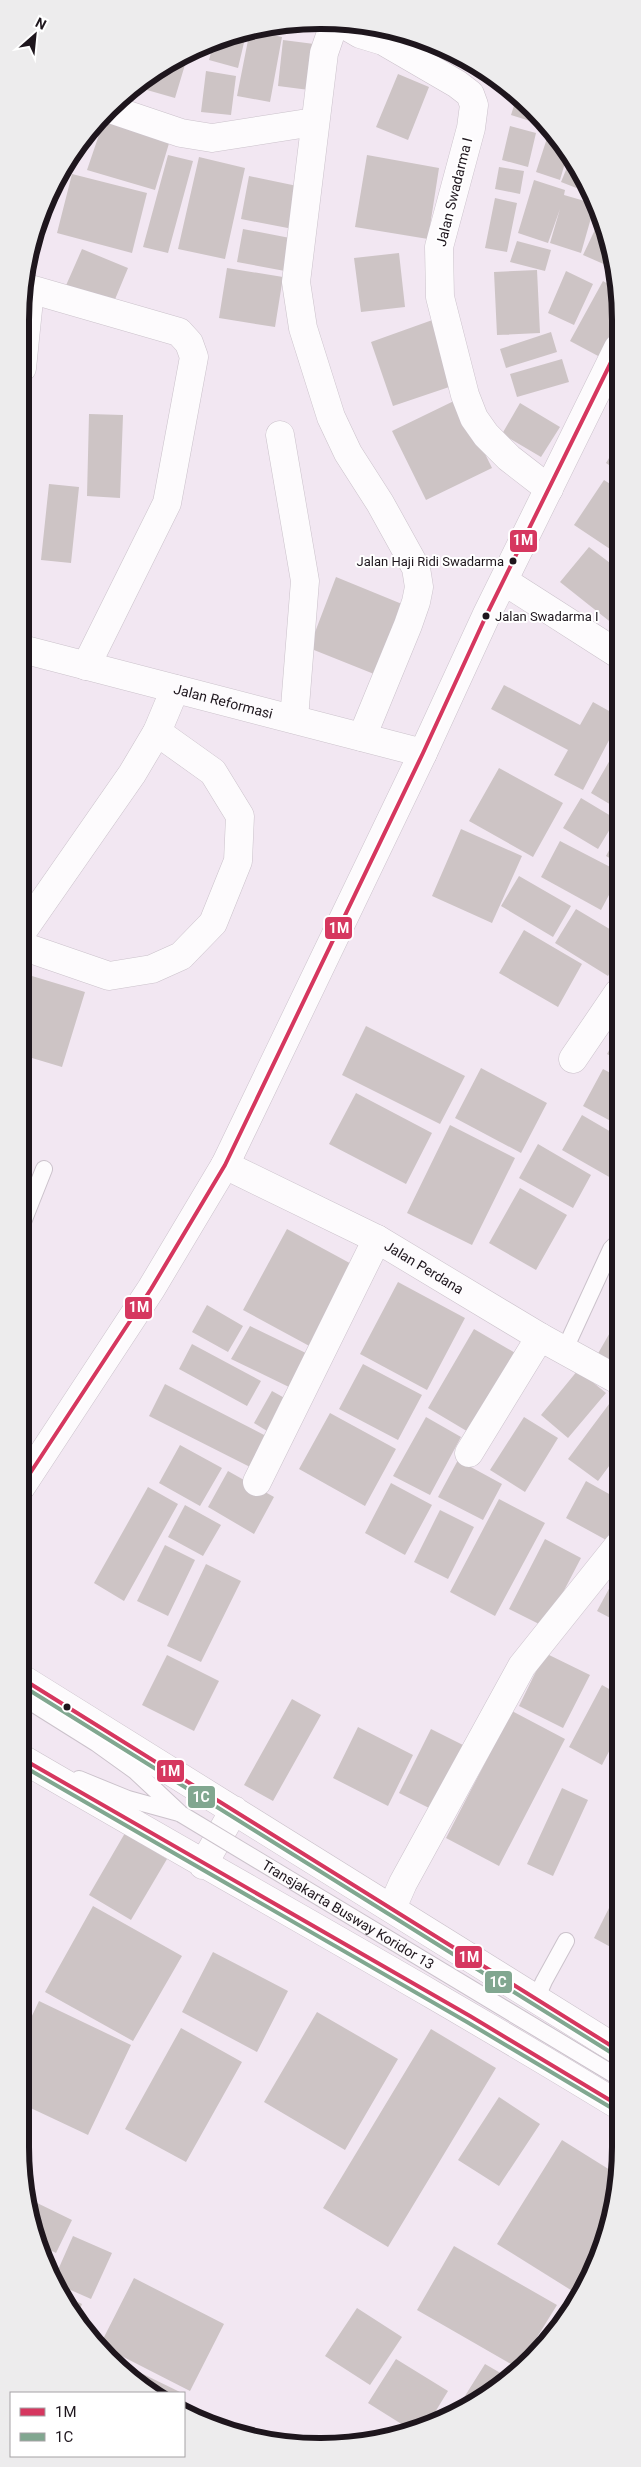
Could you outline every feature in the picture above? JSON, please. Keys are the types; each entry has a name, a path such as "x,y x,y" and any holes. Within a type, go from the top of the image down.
{"street":[{"path":"344,29 324,53 314,122 296,282 303,328 331,417 348,453 380,503 416,568 419,586 408,625 365,738"},
{"name":"Jalan Swadarma I","path":"356,31 383,41 457,84 470,94 474,105 470,128 439,247 440,297 465,395 474,418 486,435 509,458 549,489"},
{"path":"117,111 181,133 212,138 314,122"},
{"path":"30,289 179,332 189,344 194,357 167,503 86,666"},
{"path":"29,1475 150,1289 225,1165 504,581 612,360"},
{"path":"280,435 305,581 294,719"},
{"path":"504,581 612,650"},
{"name":"Jalan Reformasi","path":"29,651 423,753"},
{"path":"29,922 132,774 157,732 175,689"},
{"path":"29,948 109,976 152,969 181,956 213,923 238,860 240,816 213,772 157,732"},
{"path":"572,1059 612,1002"},
{"name":"Jalan Perdana","path":"225,1165 377,1239 540,1337 565,1349 612,1376"},
{"path":"257,1482 377,1239"},
{"path":"469,1453 540,1337"},
{"path":"392,1908 403,1883 522,1666 612,1554"},
{"path":"29,1683 612,2046"},
{"path":"29,1763 203,1865 612,2091"},
{"path":"203,1865 234,1810"}],"lane":[{"path":"29,1207 44,1169"},
{"path":"565,1349 612,1249"},
{"name":"Transjakarta Busway Koridor 13","path":"29,1701 96,1743 135,1771 181,1814 612,2091"},
{"name":"Transjakarta Busway Koridor 13","path":"29,1749 85,1782 128,1799 181,1814"},
{"path":"536,1999 566,1941"}],"building":[{"path":"266,34 282,37 270,102 237,96 248,38"},
{"path":"245,39 238,68 209,60 212,50"},
{"path":"283,40 322,45 317,91 278,86"},
{"path":"186,62 175,98 143,89"},
{"path":"206,71 236,76 231,115 201,112"},
{"path":"398,74 429,87 408,140 376,127"},
{"path":"515,103 535,123 511,115"},
{"path":"107,121 170,140 155,190 87,170 101,128"},
{"path":"510,126 536,133 528,167 502,160"},
{"path":"547,137 565,162 560,180 536,172"},
{"path":"168,155 193,161 168,253 143,247"},
{"path":"367,155 439,168 428,239 355,227"},
{"path":"199,157 245,168 225,259 178,249"},
{"path":"568,166 581,190 561,182"},
{"path":"499,167 524,171 520,194 495,189"},
{"path":"72,174 147,193 132,253 57,233"},
{"path":"249,176 302,187 293,229 241,219"},
{"path":"534,180 565,190 564,195 587,202 592,214 581,253 550,243 560,209 548,243 518,233"},
{"path":"495,198 517,203 507,252 485,248"},
{"path":"597,226 607,266 583,255"},
{"path":"243,229 290,238 285,271 237,262"},
{"path":"517,241 551,250 545,271 510,262"},
{"path":"82,249 128,268 111,309 64,290"},
{"path":"399,253 405,307 361,312 354,258"},
{"path":"227,268 283,277 275,327 219,318"},
{"path":"537,270 540,333 497,335 494,272"},
{"path":"566,271 593,284 574,325 548,313"},
{"path":"603,281 610,285 612,334 600,357 570,341"},
{"path":"438,318 461,383 393,406 371,342"},
{"path":"551,332 557,352 506,368 500,349"},
{"path":"562,359 569,382 517,397 510,374"},
{"path":"458,399 492,468 426,500 392,431"},
{"path":"520,403 560,427 541,457 502,434"},
{"path":"89,414 123,415 120,498 87,496"},
{"path":"612,453 612,467 606,463"},
{"path":"604,480 612,485 612,550 574,525"},
{"path":"49,484 79,487 71,563 41,560"},
{"path":"589,547 612,564 612,623 560,582"},
{"path":"336,577 402,604 374,674 309,648"},
{"path":"504,685 580,725 593,702 612,713 612,734 583,790 554,775 568,750 491,709"},
{"path":"612,756 612,805 591,793"},
{"path":"499,768 563,803 533,857 469,821"},
{"path":"581,798 612,817 612,826 598,849 563,828"},
{"path":"461,829 522,856 492,923 432,896"},
{"path":"560,841 612,868 612,889 601,910 541,877"},
{"path":"612,844 612,860 606,856"},
{"path":"519,876 571,906 553,937 501,906"},
{"path":"576,909 612,930 612,969 608,976 555,943"},
{"path":"524,930 582,964 558,1007 499,973"},
{"path":"29,975 85,992 62,1067 29,1057"},
{"path":"366,1026 465,1076 440,1124 342,1075"},
{"path":"612,1045 612,1057 607,1054"},
{"path":"481,1068 547,1103 521,1153 455,1118"},
{"path":"603,1069 612,1074 612,1122 583,1106"},
{"path":"356,1093 432,1133 406,1184 329,1144"},
{"path":"582,1115 612,1132 612,1179 562,1150"},
{"path":"450,1125 515,1158 472,1245 407,1213"},
{"path":"538,1144 591,1175 573,1208 519,1178"},
{"path":"520,1188 567,1215 536,1270 489,1243"},
{"path":"287,1229 357,1267 313,1348 243,1310"},
{"path":"398,1282 465,1318 427,1390 360,1354"},
{"path":"207,1305 243,1326 228,1352 192,1332"},
{"path":"250,1326 310,1355 291,1388 231,1359"},
{"path":"474,1329 517,1354 470,1433 428,1408"},
{"path":"612,1329 612,1366 596,1357"},
{"path":"192,1344 261,1381 247,1406 179,1369"},
{"path":"363,1364 422,1395 398,1440 339,1409"},
{"path":"578,1370 606,1393 568,1438 541,1415"},
{"path":"165,1384 268,1437 252,1468 149,1416"},
{"path":"272,1391 290,1401 272,1434 254,1423"},
{"path":"612,1400 612,1462 598,1481 568,1459"},
{"path":"330,1413 396,1449 365,1506 299,1469"},
{"path":"426,1417 461,1437 430,1495 393,1476"},
{"path":"524,1417 558,1438 525,1492 490,1470"},
{"path":"180,1445 222,1468 200,1506 159,1483"},
{"path":"458,1460 502,1484 483,1520 438,1497"},
{"path":"228,1471 274,1497 254,1534 208,1507"},
{"path":"586,1481 612,1496 612,1533 608,1541 566,1518"},
{"path":"391,1483 432,1505 405,1555 365,1533"},
{"path":"148,1487 178,1504 124,1601 94,1583"},
{"path":"499,1499 545,1523 495,1616 450,1592"},
{"path":"185,1505 221,1525 203,1556 168,1537"},
{"path":"440,1510 474,1527 448,1579 414,1562"},
{"path":"545,1539 581,1558 545,1627 509,1609"},
{"path":"165,1545 195,1560 168,1616 137,1601"},
{"path":"206,1564 241,1581 201,1662 167,1646"},
{"path":"612,1583 612,1619 597,1611"},
{"path":"545,1653 590,1675 563,1728 519,1706"},
{"path":"167,1655 219,1681 194,1731 142,1705"},
{"path":"602,1685 612,1691 612,1746 602,1765 569,1747"},
{"path":"292,1699 321,1715 273,1801 244,1785"},
{"path":"512,1711 565,1739 499,1866 446,1838"},
{"path":"358,1727 413,1755 388,1806 333,1778"},
{"path":"431,1729 467,1747 435,1811 399,1793"},
{"path":"562,1788 588,1800 553,1876 527,1864"},
{"path":"125,1833 167,1859 131,1920 89,1895"},
{"path":"612,1902 612,1948 594,1938"},
{"path":"93,1906 182,1956 133,2041 45,1992"},
{"path":"213,1952 288,1991 257,2052 182,2012"},
{"path":"39,2001 131,2045 88,2135 29,2107 29,2022"},
{"path":"317,2012 398,2059 345,2150 264,2102"},
{"path":"181,2028 242,2062 186,2162 125,2129"},
{"path":"431,2029 496,2068 388,2247 323,2208"},
{"path":"499,2097 540,2124 499,2186 458,2160"},
{"path":"562,2140 611,2171 607,2203 597,2240 573,2292 497,2244"},
{"path":"34,2201 72,2220 56,2253 47,2249"},
{"path":"73,2236 112,2253 91,2299 66,2288 57,2272"},
{"path":"454,2246 557,2305 528,2352 514,2365 417,2310"},
{"path":"134,2278 224,2324 190,2391 113,2351 102,2340"},
{"path":"72,2299 82,2304 79,2311"},
{"path":"357,2308 402,2337 370,2385 325,2356"},
{"path":"396,2359 448,2391 433,2416 404,2426 368,2403"},
{"path":"485,2364 503,2374 483,2389 461,2402"},
{"path":"143,2374 180,2392 163,2392 142,2377"}],"transit line":[{"name":"1M","path":"29,1475 151,1289 225,1165 423,753 486,616 612,360"},
{"name":"1M","path":"29,1683 612,2046"},
{"name":"1C","path":"29,1690 612,2053"},
{"name":"1M","path":"29,1763 470,2016 612,2101"},
{"name":"1C","path":"29,1770 467,2022 612,2108"}],"place":[{"name":"Jalan Haji Ridi Swadarma","path":"513,561"},
{"name":"Jalan Swadarma I","path":"486,616"}]}
